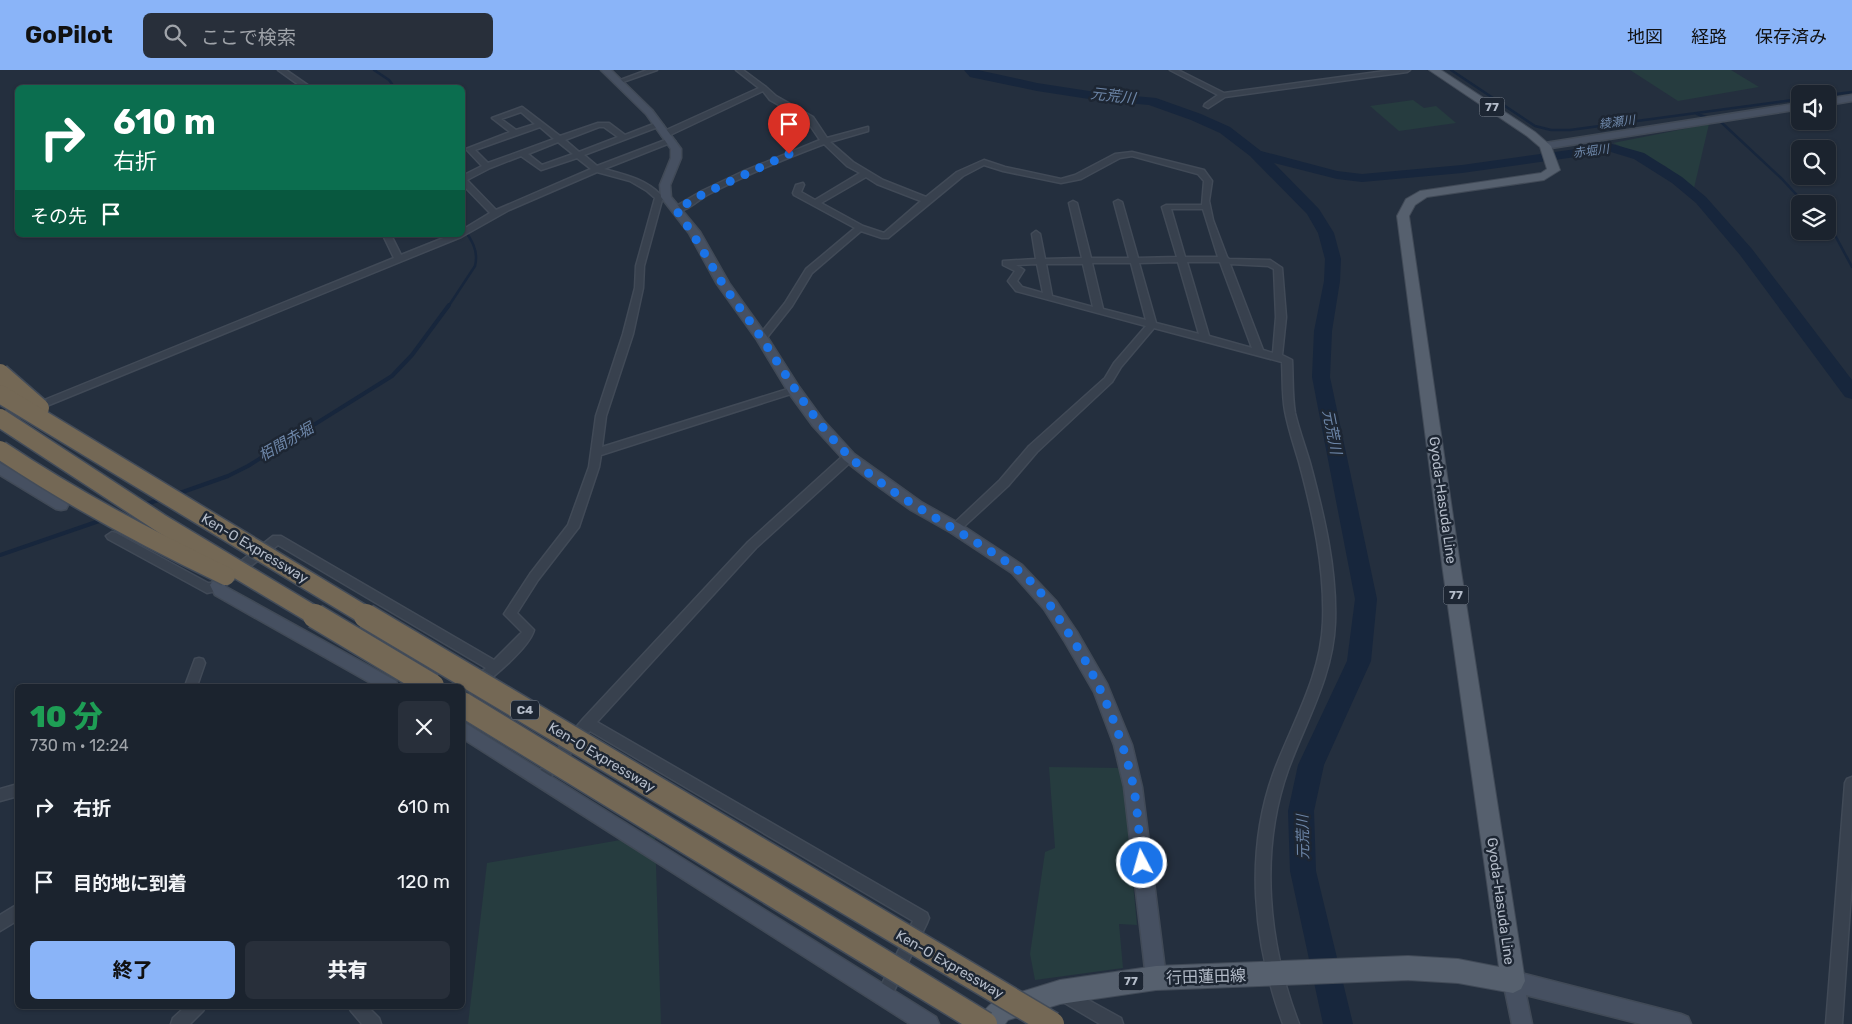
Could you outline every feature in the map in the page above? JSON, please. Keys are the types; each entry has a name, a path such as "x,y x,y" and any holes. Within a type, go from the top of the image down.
{"highway":[{"path":"0,373 47,414 116,459 151,487"},
{"name":"Ken-O Expressway","path":"0,394 151,487 773,860 1052,1024"},
{"name":"Ken-O Expressway","path":"0,418 162,524 429,684"},
{"path":"0,450 25,468 124,525 183,556 316,618"},
{"name":"Ken-O Expressway","path":"465,706 984,1024"}],"main road":[{"name":"77","path":"1434,70 1507,117 1545,148"},
{"name":"Gyoda-Hasuda Line","path":"1279,974 1408,968 1458,971 1513,981 1452,571 1403,216 1407,204 1413,198 1424,194 1544,176 1554,170 1545,148"},
{"name":"行田蓮田線","path":"989,1024 1001,1010 1060,992 1156,978 1279,974"}],"street":[{"path":"281,70 304,85"},
{"path":"465,692 495,667 527,634 528,630 510,614 534,577 573,527 594,467 601,416 628,334 639,288 640,266 676,153 665,134 606,70"},
{"path":"618,82 654,70"},
{"path":"1173,70 1200,80 1223,95"},
{"path":"1208,106 1223,95 1406,70"},
{"path":"744,71 773,98 810,120 824,140 844,159 865,174 927,200"},
{"path":"465,232 503,209 596,169 665,134 764,88"},
{"path":"1836,101 1852,98"},
{"path":"1545,148 1791,107"},
{"path":"515,133 496,118 522,109 559,140 580,154 596,169 632,179 663,197 694,232 723,284 762,338 794,390 818,423 850,457 916,506 956,528 1017,569 1050,604 1072,637 1100,688 1123,745 1133,787 1156,978"},
{"path":"487,166 470,150 541,124"},
{"path":"465,178 487,166 603,124 624,138"},
{"path":"676,210 703,194 772,161 824,140 865,129"},
{"path":"522,153 541,168 624,138 665,134"},
{"path":"800,185 797,193 860,228 884,236 960,174 981,163 986,162 1012,171 1066,181 1118,156 1132,154 1201,172 1208,181 1205,201 1209,220 1259,353"},
{"path":"815,203 865,174"},
{"path":"465,181 495,214"},
{"path":"1073,202 1099,311"},
{"path":"1118,202 1152,325"},
{"path":"1205,339 1166,208 1206,207"},
{"path":"762,338 789,304 809,271 860,228"},
{"path":"1036,234 1048,298"},
{"path":"388,237 398,258"},
{"path":"0,422 453,237"},
{"path":"1277,357 1281,317 1278,268 1270,263 1224,260 1010,262 1020,270 1012,281 1019,289 1287,360 1289,405 1318,514 1328,584 1329,624 1324,658 1297,737 1282,771 1270,815 1262,878 1266,919 1291,1024"},
{"path":"956,528 1004,483 1033,449 1109,380 1116,365 1152,325"},
{"path":"596,453 794,390"},
{"path":"540,778 588,723 752,545 850,457"},
{"path":"0,468 61,505"},
{"path":"112,536 207,588 218,585 277,539 495,667"},
{"path":"218,585 220,592 386,684"},
{"path":"192,684 199,663"},
{"path":"588,723 922,918 884,996"},
{"path":"465,730 929,1024"},
{"path":"1834,1024 1852,783"},
{"path":"0,795 15,791"},
{"path":"0,924 15,913"},
{"path":"1522,1024 1513,981 1681,1024"},
{"path":"1060,992 1115,1024"},
{"path":"179,1024 195,1009"},
{"path":"359,1009 373,1024"}],"green space":[{"path":"1630,70 1731,70 1759,87 1678,101"},
{"path":"1413,100 1424,108 1436,106 1456,123 1399,131 1370,106"},
{"path":"1709,124 1694,188 1665,166 1613,143"},
{"path":"1049,767 1122,768 1137,925 1119,924 1123,968 1035,980 1030,954 1045,852 1055,848"},
{"path":"655,834 661,1024 468,1024 487,863"}],"waterway":[{"name":"栢間赤堀","path":"374,70 389,80 393,85"},
{"name":"元荒川","path":"970,70 975,74 1037,87 1102,97 1151,101 1196,117 1225,130 1255,153 1280,176 1314,212 1326,233 1333,259 1332,281 1323,331 1321,377 1366,599 1359,661 1311,765 1301,811 1303,871 1338,1024"},
{"name":"綾瀬川","path":"1451,70 1535,126 1551,130 1570,130 1791,100"},
{"name":"綾瀬川","path":"1836,94 1852,92"},
{"path":"1697,114 1721,122 1797,195"},
{"name":"赤堀川","path":"1257,154 1337,175 1362,178 1462,169 1612,148 1639,156 1677,180 1701,200 1746,252 1852,393"},
{"name":"栢間赤堀","path":"448,307 475,266 475,250 465,231"},
{"path":"1836,237 1852,267"},
{"name":"栢間赤堀","path":"177,494 228,476 248,466 392,376 412,355 449,305"},
{"name":"栢間赤堀","path":"144,505 161,499"},
{"name":"栢間赤堀","path":"0,555 102,520"}],"route":[{"path":"789,154 703,194 676,210 694,232 723,284 762,338 794,390 818,423 850,457 916,506 956,528 1017,569 1050,604 1072,637 1100,688 1123,745 1133,787 1142,863"}]}
